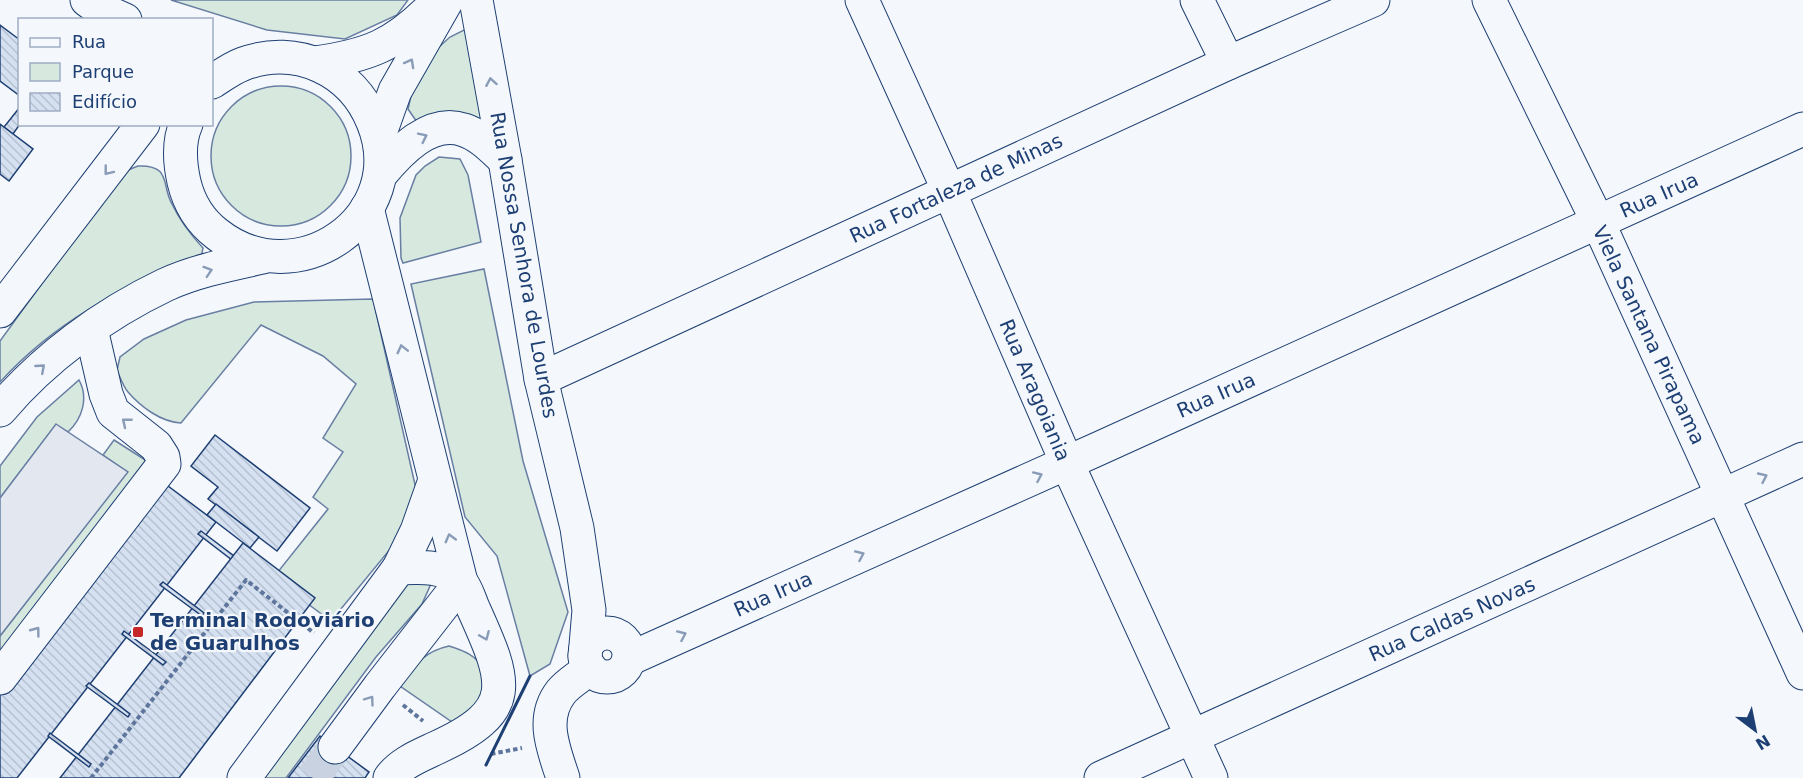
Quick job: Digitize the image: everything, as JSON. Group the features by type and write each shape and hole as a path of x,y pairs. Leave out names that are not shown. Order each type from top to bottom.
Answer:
{"street":[{"path":"314,63 360,55 384,45 404,33 438,0"},
{"path":"379,136 395,91 447,0"},
{"name":"Rua Nossa Senhora de Lourdes","path":"476,0 541,379 577,528 589,610 588,663"},
{"name":"Rua Aragoiania","path":"862,0 949,191 1067,463 1211,778"},
{"path":"1197,0 1228,63"},
{"name":"Rua Fortaleza de Minas","path":"541,379 1228,63 1373,0"},
{"name":"Viela Santana Pirapama","path":"1489,0 1598,222 1803,673"},
{"path":"213,54 243,64"},
{"path":"213,81 243,64 278,57 314,63 344,79 366,104 379,136 380,175"},
{"path":"0,311 141,126"},
{"path":"183,127 180,164 187,197 205,225 231,246 263,257"},
{"path":"0,410 18,388 60,352 110,315 167,284 222,266 263,257 293,257 323,249 348,232 367,208 380,175 399,151 421,137 444,128 464,129 483,140 505,160"},
{"name":"Rua Irua","path":"625,649 1067,463 1803,129"},
{"path":"367,208 461,582 496,662 499,695 495,706 484,719 466,733 411,760 390,778"},
{"path":"0,678 164,464 163,457 156,446 113,412 106,393 91,329"},
{"name":"Rua Caldas Novas","path":"1101,778 1803,459"},
{"path":"243,778 399,568 417,531 435,480"},
{"name":"Rua Nossa Senhora de Lourdes","path":"577,528 625,649"},
{"path":"399,568 430,567 446,572 461,582"},
{"path":"335,747 461,582"},
{"path":"563,778 549,738 551,713 561,691 588,663 589,643 601,634 615,634 625,649"}],"path":[{"path":"91,778 246,580 320,638"}],"green space":[{"path":"171,0 408,0 397,15 345,39 267,30"},
{"path":"468,28 487,127 419,125 408,109 418,66 450,37"},
{"path":"281,86 308,91 331,106 346,129 351,156 346,183 331,206 308,221 281,226 254,221 231,206 216,183 211,156 216,129 231,106 254,91"},
{"path":"439,157 460,159 468,175 481,242 403,263 400,218 416,175"},
{"path":"138,166 156,169 161,173 175,210 203,248 201,258 146,280 93,307 44,341 0,382 0,341 115,183 128,170"},
{"path":"484,269 523,461 568,612 550,664 530,676 497,556 465,517 411,284"},
{"path":"373,299 416,489 406,530 331,621 273,578 328,509 313,497 343,452 323,438 356,384 323,356 261,325 181,423 159,417 139,403 126,390 117,370 120,357 144,339 186,320 254,302"},
{"path":"79,380 84,401 73,427 68,432 56,425 0,498 0,466 37,417"},
{"path":"114,440 150,463 0,652 0,636 127,472 103,455"},
{"path":"430,576 430,586 422,604 376,657 286,778 255,778 401,581"},
{"path":"449,646 474,658 484,671 481,701 455,724 400,686 426,656"}],"shaded area":[{"path":"56,424 128,472 0,636 0,498"}],"building":[{"path":"0,25 18,38 18,94 0,81"},
{"path":"18,110 19,126 13,134 4,127"},
{"path":"0,124 33,149 9,181 0,174"},
{"path":"215,435 310,508 277,551 208,499 218,487 191,466"},
{"path":"144,468 216,522 17,778 0,778 0,652"},
{"path":"216,504 259,537 250,548 207,515"},
{"path":"201,531 242,562 240,566 198,534"},
{"path":"243,543 315,598 179,778 60,778"},
{"path":"163,582 204,613 202,616 160,585"},
{"path":"124,631 166,662 163,665 122,634"},
{"path":"89,683 130,714 128,717 86,686"},
{"path":"50,733 91,764 89,767 48,736"},
{"path":"320,736 369,772 365,778 288,778"}],"tunnel":[{"path":"313,778 335,747"}],"wall":[{"path":"486,765 530,676"}],"place":[{"name":"Terminal Rodoviário de Guarulhos","path":"138,632"}]}
